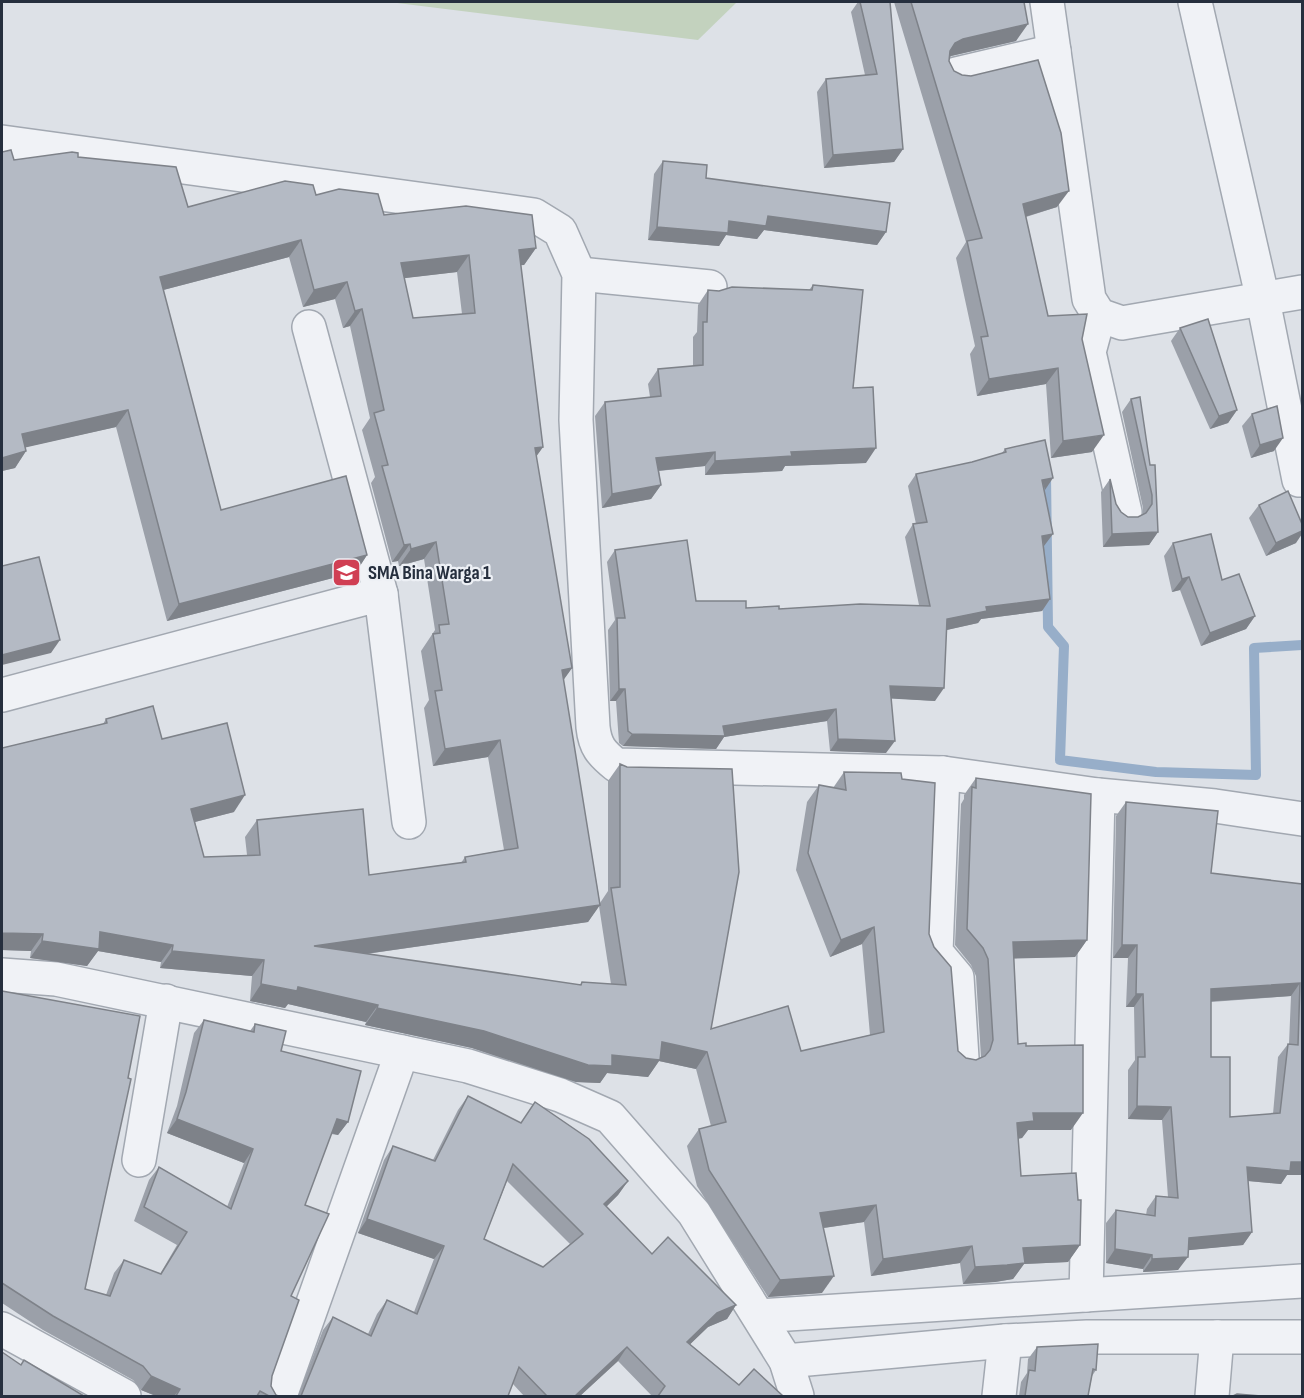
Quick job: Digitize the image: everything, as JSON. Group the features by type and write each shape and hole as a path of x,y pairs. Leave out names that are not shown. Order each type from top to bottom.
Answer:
{"street":[{"path":"1047,2 1089,299 1099,315 1122,322 1302,292"},
{"path":"1195,2 1263,300 1299,480"},
{"path":"956,74 1054,51"},
{"path":"2,142 534,215 560,231 579,274 576,420 593,726 595,741 600,752 616,765 943,773 1098,795 1215,806 1302,819"},
{"path":"579,274 710,287"},
{"path":"1099,315 1089,352 1125,512"},
{"path":"309,327 381,594 409,822"},
{"path":"2,695 381,594"},
{"path":"943,773 936,952 957,977 962,1058"},
{"path":"1086,1295 1098,795"},
{"path":"2,975 56,979 468,1066 560,1095 610,1117 694,1213 786,1361 797,1396"},
{"path":"139,1160 166,1001"},
{"path":"279,1396 402,1052"},
{"path":"759,1316 1302,1281"},
{"path":"2,1329 78,1386 124,1396"},
{"path":"786,1361 1005,1341 1087,1337 1302,1337"},
{"path":"1212,1396 1217,1337"},
{"path":"999,1396 1005,1341"}],"green space":[{"path":"389,2 737,2 698,40"}],"building":[{"path":"860,2 890,2 903,149 833,155 826,79 877,74"},
{"path":"911,2 1024,2 1028,24 963,39 955,43 950,51 949,61 954,71 971,76 1038,60 1061,133 1069,191 1023,204 1048,316 1087,314 1082,339 1104,435 1063,441 1058,368 989,379 981,337 988,336 967,241 982,238"},
{"path":"11,150 14,160 72,152 78,153 78,157 176,167 188,207 285,181 313,185 316,195 339,189 378,194 384,215 466,206 532,215 536,248 519,250 543,447 535,448 572,668 562,670 600,905 314,946 581,985 582,982 626,985 611,888 620,887 620,764 627,767 732,769 739,872 711,1029 788,1006 801,1051 884,1032 874,927 841,940 808,853 819,785 846,790 844,772 901,773 902,779 935,783 929,934 934,947 951,967 958,1051 966,1058 976,1060 985,1056 993,1040 988,959 983,948 967,929 972,787 976,788 976,778 1091,794 1087,940 1013,942 1018,1044 1026,1043 1026,1046 1083,1045 1083,1113 1033,1113 1034,1121 1017,1123 1021,1176 1076,1173 1078,1200 1081,1200 1080,1245 1023,1248 1025,1263 1007,1265 975,1267 972,1246 883,1259 876,1205 820,1213 834,1276 780,1280 709,1170 699,1129 726,1122 707,1052 662,1042 660,1060 612,1055 612,1066 588,1065 484,1031 377,1008 378,1005 298,987 297,991 261,984 264,960 172,951 173,945 100,932 99,949 42,941 43,934 2,933 2,748 107,723 106,719 153,706 162,739 227,723 245,795 191,809 204,857 260,855 257,820 363,809 369,875 466,862 465,857 518,848 500,740 445,749 435,691 442,690 433,634 440,633 439,625 449,624 436,542 411,549 410,544 404,545 382,466 388,465 374,413 384,410 362,309 355,311 347,282 314,290 301,240 160,277 221,510 346,476 367,555 179,604 128,410 22,434 26,451 2,458 2,152","holes":["469,255 475,313 413,318 401,263"]},
{"path":"663,161 707,165 706,178 890,203 886,232 768,216 766,226 729,221 728,233 657,227"},
{"path":"813,285 863,290 853,388 873,387 876,448 791,452 792,456 715,461 715,452 656,458 661,485 612,494 605,402 661,396 658,369 703,365 703,322 707,322 708,290 719,291 732,287 812,290"},
{"path":"1208,319 1237,410 1219,416 1180,328"},
{"path":"1140,397 1150,465 1155,465 1158,532 1112,534 1110,479 1116,504 1128,517 1138,517 1146,513 1152,504 1131,399"},
{"path":"1277,406 1283,438 1260,445 1252,414"},
{"path":"1045,440 1053,478 1042,480 1053,534 1042,536 1050,599 986,607 987,611 947,619 944,688 890,686 895,741 838,739 836,709 723,726 725,736 632,734 628,731 625,689 619,689 617,618 625,618 615,550 687,540 696,601 746,601 746,608 779,606 779,609 860,604 930,606 913,524 927,522 916,474 972,462 1006,452 1005,449"},
{"path":"1288,491 1302,524 1302,531 1276,543 1259,505"},
{"path":"1211,534 1222,580 1239,574 1255,616 1210,633 1189,577 1182,579 1173,543"},
{"path":"39,557 60,640 2,655 2,566"},
{"path":"1126,802 1218,811 1211,873 1302,884 1302,1162 1291,1162 1290,1171 1247,1167 1252,1232 1189,1238 1188,1257 1152,1259 1152,1255 1115,1249 1116,1210 1155,1216 1156,1196 1178,1198 1171,1107 1137,1106 1138,1057 1145,1057 1143,994 1136,994 1137,945 1122,945","holes":["1300,983 1298,1045 1288,1044 1280,1113 1230,1117 1230,1057 1211,1057 1211,989"]},
{"path":"2,991 140,1016 128,1078 131,1079 85,1289 110,1296 124,1260 161,1274 187,1232 144,1207 159,1167 231,1209 253,1149 177,1119 204,1020 254,1032 255,1024 286,1031 281,1051 361,1071 348,1122 337,1119 305,1205 329,1214 291,1296 299,1300 272,1376 271,1386 278,1396 269,1396 260,1391 257,1396 176,1396 180,1389 151,1376 143,1366 53,1316 2,1283"},
{"path":"468,1096 521,1123 535,1102 589,1139 628,1181 604,1204 652,1254 668,1237 736,1305 717,1313 687,1342 739,1385 754,1369 783,1396 658,1396 665,1386 627,1347 575,1396 547,1396 519,1367 508,1396 301,1396 333,1317 371,1336 387,1300 417,1314 444,1246 367,1219 393,1146 435,1161","holes":["513,1164 583,1234 543,1267 484,1239"]},
{"path":"1098,1344 1096,1370 1093,1369 1088,1396 1025,1396 1029,1370 1035,1371 1037,1347"},
{"path":"2,1352 21,1365 24,1360 84,1396 2,1396"},
{"path":"1237,1394 1261,1396 1233,1396"}],"waterway":[{"path":"1046,476 1048,627 1064,646 1060,760 1156,772 1256,775 1254,648 1302,645"}],"place":[{"name":"SMA Bina Warga 1","path":"347,573"}]}
